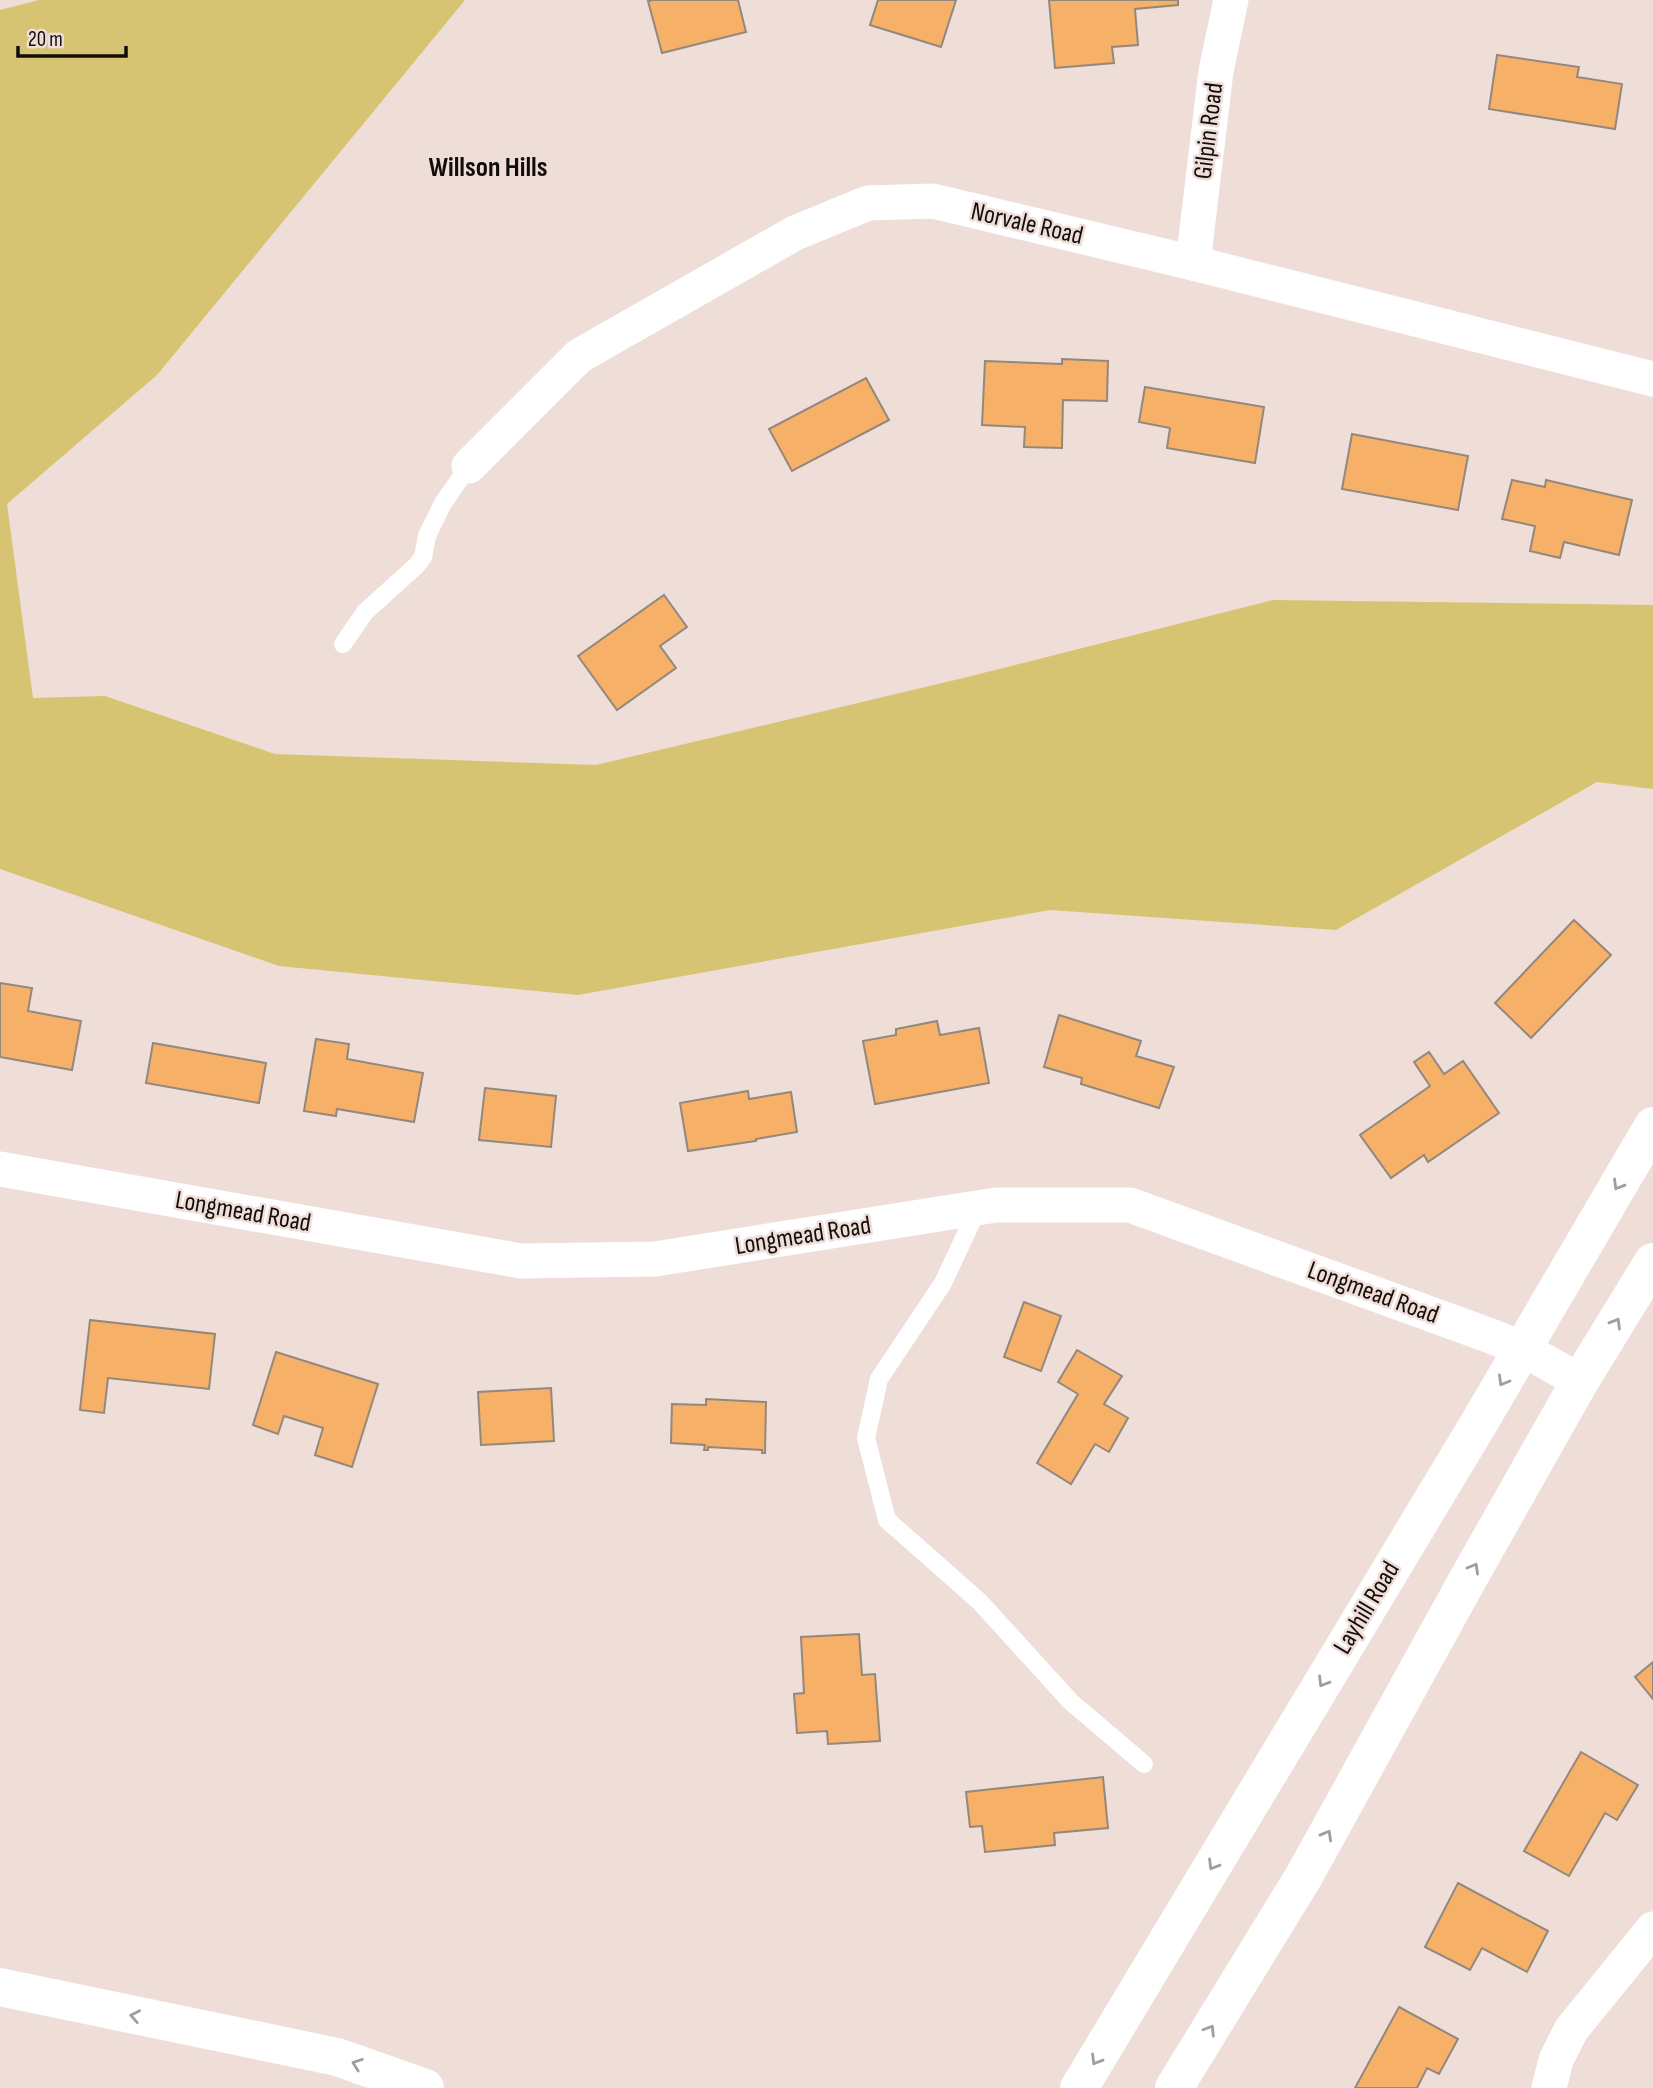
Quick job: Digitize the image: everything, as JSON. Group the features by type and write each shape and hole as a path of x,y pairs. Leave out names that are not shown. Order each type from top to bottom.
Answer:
{"main road":[{"name":"Layhill Road","path":"1079,2088 1479,1423 1653,1126"},
{"path":"1174,2088 1304,1876 1580,1381 1653,1262"},
{"path":"0,1987 337,2057 425,2088"}],"street":[{"name":"Gilpin Road","path":"1193,263 1215,78 1231,0"},
{"name":"Norvale Road","path":"469,466 579,356 795,233 868,204 933,201 1193,263 1653,379"},
{"name":"Longmead Road","path":"0,1168 521,1261 655,1259 996,1205 1130,1205 1521,1348 1580,1381"},
{"path":"1549,2088 1556,2060 1572,2030 1653,1929"}],"lane":[{"path":"343,644 365,612 423,557 427,536 443,503 469,466"},
{"path":"978,1208 943,1283 879,1378 866,1438 887,1520 980,1602 1071,1702 1144,1764"}],"shaded area":[{"path":"39,0 465,0 157,375 7,504 33,698 105,696 275,754 596,765 959,679 1273,600 1653,605 1653,789 1597,782 1336,930 1050,910 578,995 279,966 0,869 0,10"}],"building":[{"path":"738,0 746,32 662,53 648,1"},
{"path":"878,0 956,0 941,47 870,25"},
{"path":"1049,0 1178,0 1178,5 1135,9 1138,45 1112,47 1114,63 1055,68"},
{"path":"1497,55 1579,67 1577,77 1622,84 1615,129 1489,109"},
{"path":"1062,359 1108,361 1107,401 1063,400 1062,448 1024,447 1025,427 982,425 985,361 1062,364"},
{"path":"866,378 889,420 792,471 769,429"},
{"path":"1145,387 1264,407 1255,463 1167,448 1170,428 1139,422"},
{"path":"1352,434 1468,456 1458,510 1342,489"},
{"path":"1512,480 1545,487 1546,480 1632,500 1619,555 1564,542 1560,558 1530,551 1535,526 1502,519"},
{"path":"664,595 687,627 660,646 676,668 617,710 578,656"},
{"path":"1574,920 1611,955 1531,1038 1495,1003"},
{"path":"0,983 32,988 28,1011 81,1021 72,1070 0,1057"},
{"path":"1059,1015 1141,1041 1136,1056 1174,1067 1159,1108 1081,1084 1082,1078 1044,1067"},
{"path":"937,1021 940,1035 979,1028 989,1083 875,1104 863,1041 896,1035 896,1029"},
{"path":"316,1039 349,1044 347,1059 423,1073 414,1122 337,1109 336,1116 304,1111"},
{"path":"153,1043 266,1063 259,1103 146,1083"},
{"path":"1429,1052 1444,1074 1463,1061 1499,1113 1428,1162 1424,1155 1391,1178 1360,1135 1430,1086 1414,1062"},
{"path":"485,1088 556,1096 551,1147 479,1140"},
{"path":"748,1091 749,1099 791,1092 797,1132 688,1151 680,1103"},
{"path":"1024,1302 1061,1316 1041,1371 1004,1357"},
{"path":"90,1320 215,1334 209,1389 108,1378 104,1413 80,1410"},
{"path":"1077,1350 1122,1376 1104,1404 1128,1418 1109,1452 1095,1444 1071,1484 1037,1463 1078,1394 1058,1382"},
{"path":"276,1352 378,1384 352,1467 315,1455 323,1428 284,1416 278,1434 253,1425"},
{"path":"551,1388 554,1441 481,1445 478,1392"},
{"path":"706,1399 766,1402 765,1453 762,1453 762,1450 708,1447 708,1450 704,1450 705,1445 671,1443 672,1404 706,1405"},
{"path":"859,1634 862,1675 875,1674 880,1741 828,1744 827,1731 797,1733 794,1694 804,1693 801,1637"},
{"path":"1653,1662 1653,1699 1635,1677"},
{"path":"1581,1752 1638,1785 1617,1820 1605,1813 1569,1876 1524,1851"},
{"path":"1103,1777 1108,1828 1054,1833 1055,1845 985,1852 982,1826 970,1827 966,1792"},
{"path":"1458,1883 1548,1931 1527,1972 1482,1948 1470,1970 1425,1947"},
{"path":"1399,2007 1458,2039 1439,2074 1427,2068 1417,2088 1355,2088"}],"district":[{"name":"Willson Hills","path":"488,167"}]}
